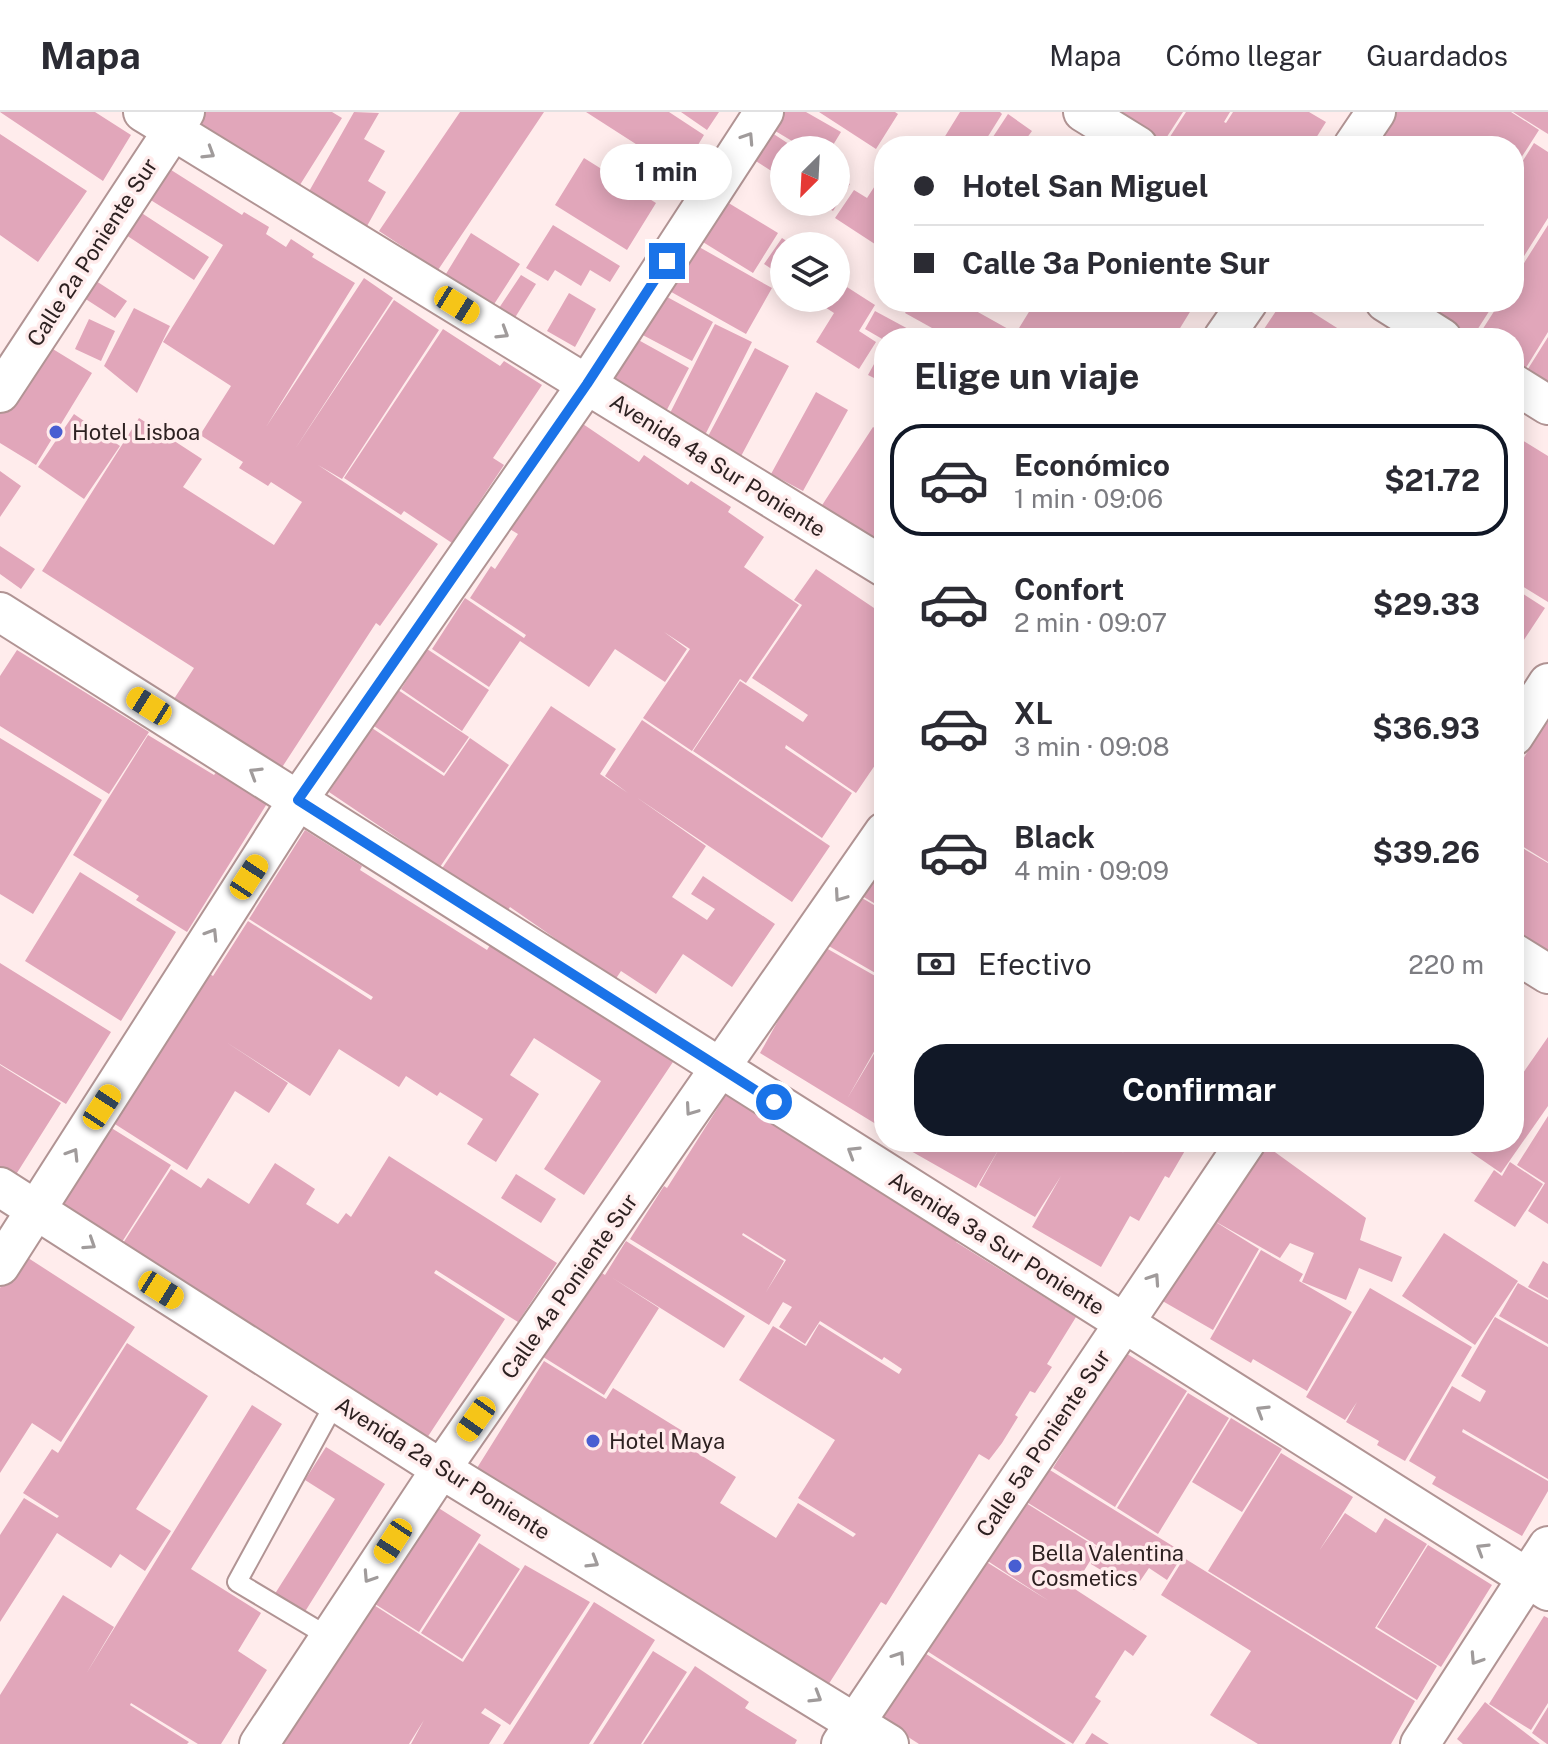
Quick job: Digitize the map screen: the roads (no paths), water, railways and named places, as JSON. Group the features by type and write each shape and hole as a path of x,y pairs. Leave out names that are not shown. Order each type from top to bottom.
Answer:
{"street":[{"path":"0,1266 298,800 587,384 764,112"},
{"path":"1083,112 1122,136"},
{"path":"1360,136 1376,112"},
{"name":"Avenida 4a Sur Poniente","path":"167,118 587,384 874,561"},
{"name":"Calle 2a Poniente Sur","path":"0,393 167,118"},
{"path":"1401,312 1426,328"},
{"path":"1524,390 1548,405"},
{"name":"Avenida 3a Sur Poniente","path":"0,612 1538,1585"},
{"path":"1524,720 1548,683"},
{"name":"Calle 4a Poniente Sur","path":"259,1744 441,1469 874,846"},
{"path":"1524,959 1548,974"},
{"name":"Calle 5a Poniente Sur","path":"848,1733 1239,1152"},
{"name":"Avenida 2a Sur Poniente","path":"0,1187 848,1733 889,1744"},
{"path":"1420,1744 1538,1585 1548,1546"}],"lane":[{"path":"329,1637 237,1582 336,1401"}],"place":[{"name":"Hotel Lisboa","path":"56,432"},
{"name":"Hotel Maya","path":"593,1441"},
{"name":"Bella Valentina Cosmetics","path":"1015,1566"}]}
